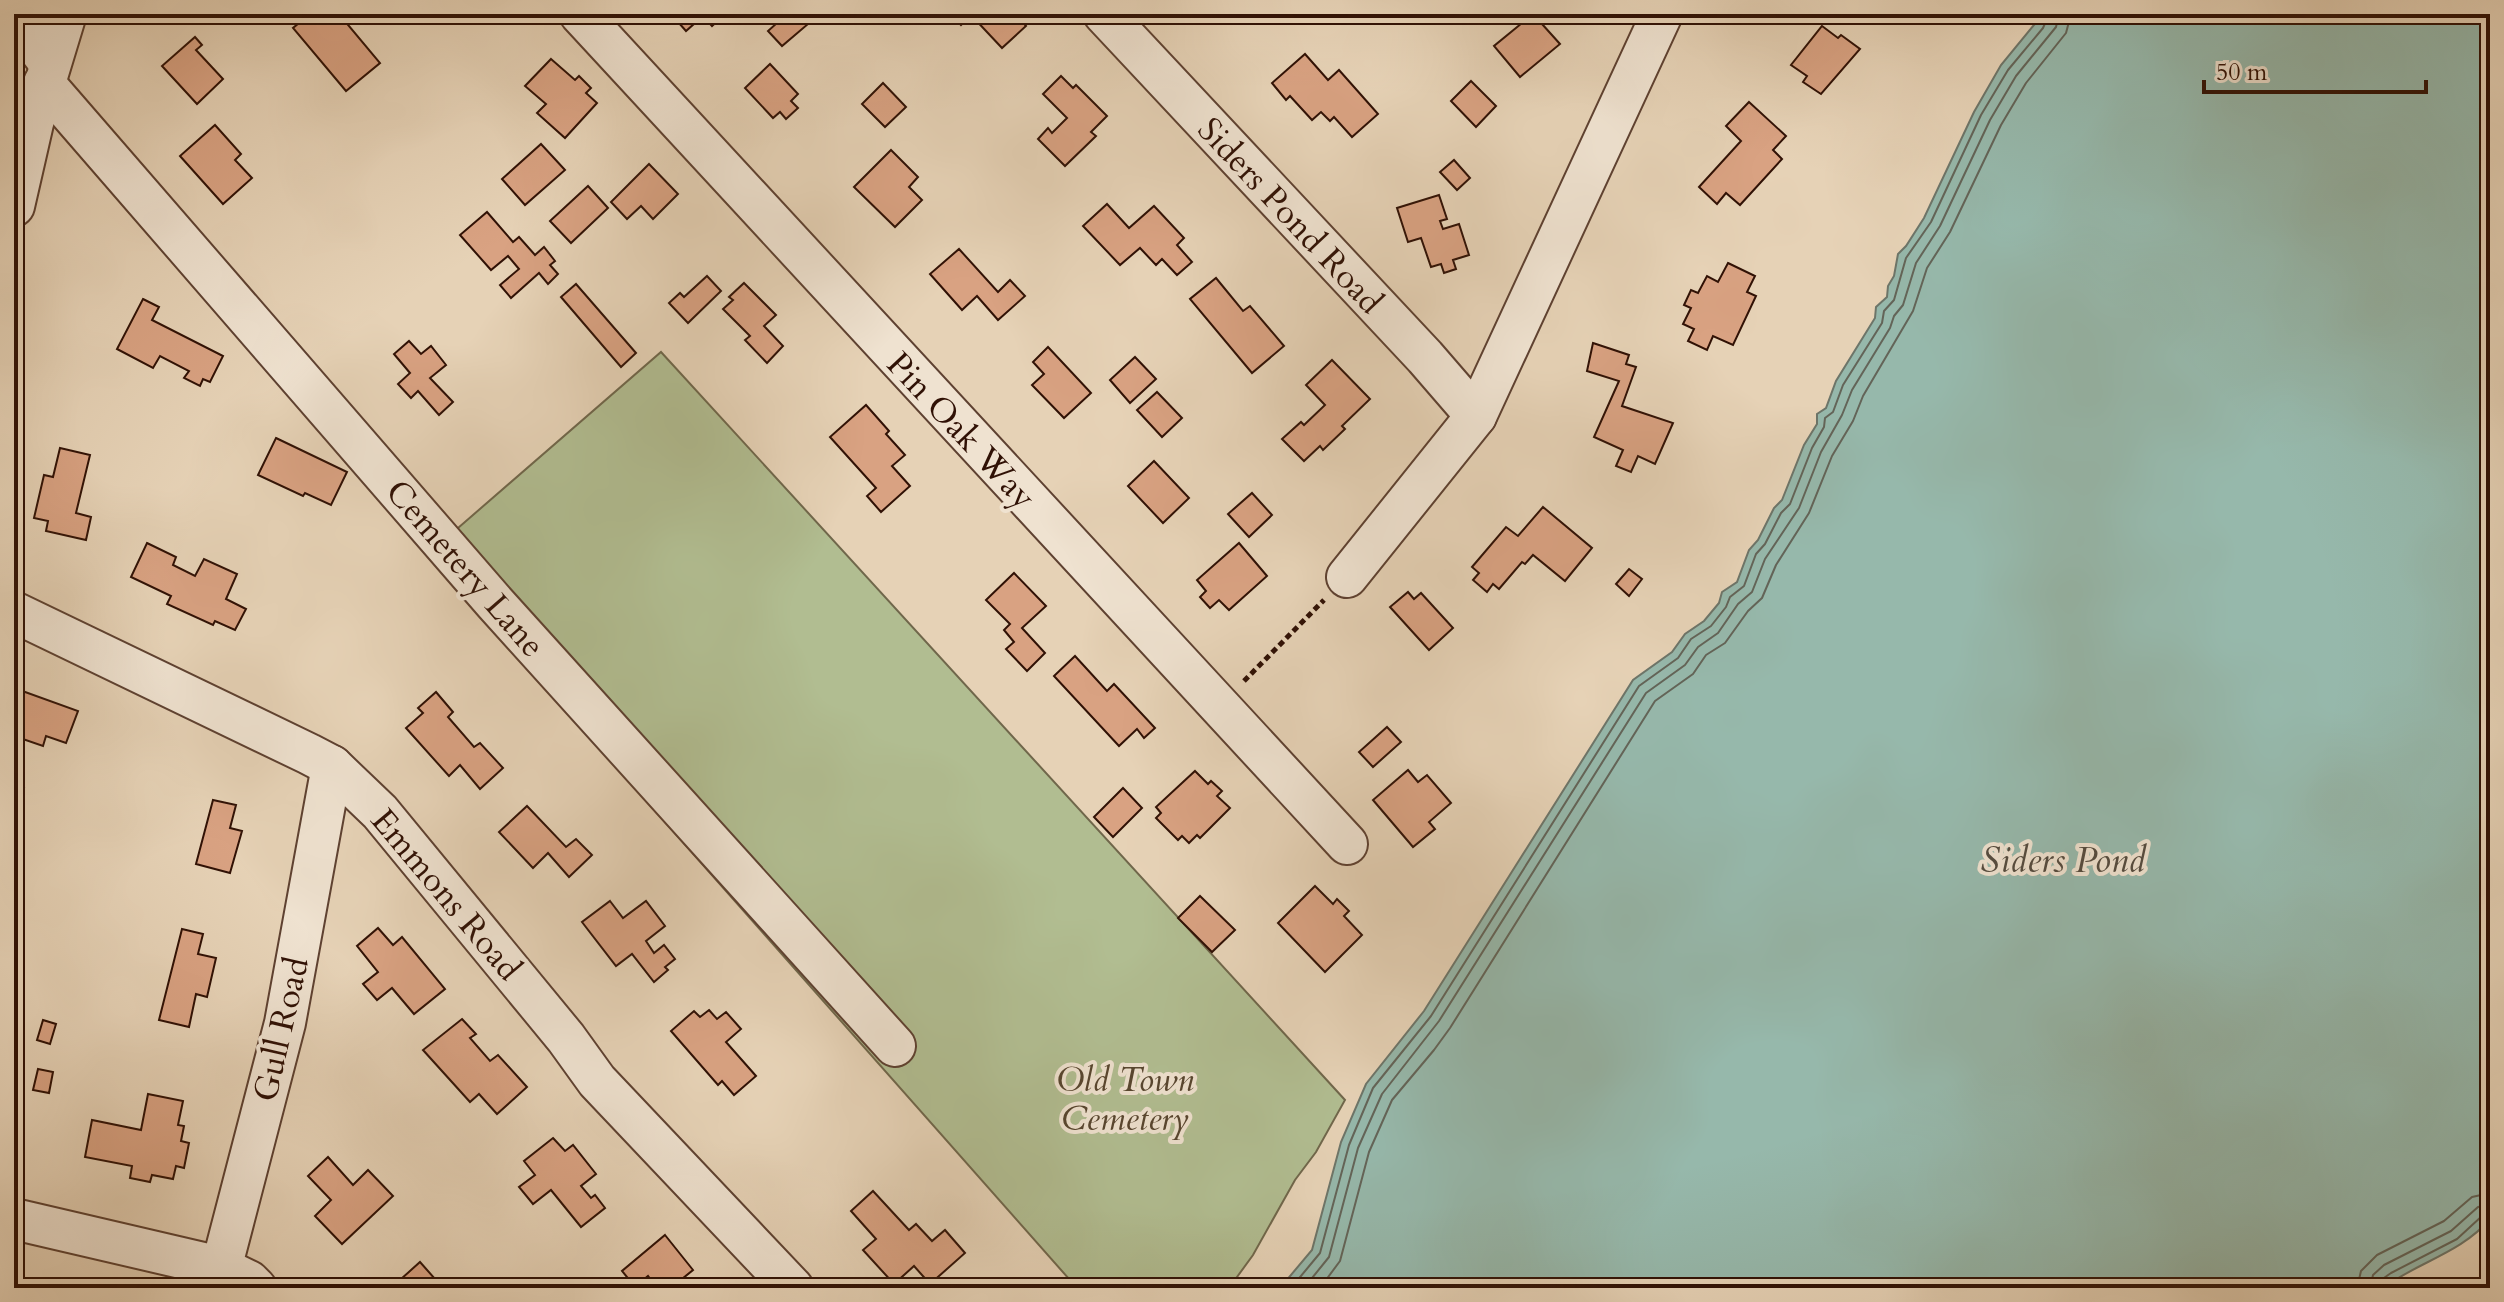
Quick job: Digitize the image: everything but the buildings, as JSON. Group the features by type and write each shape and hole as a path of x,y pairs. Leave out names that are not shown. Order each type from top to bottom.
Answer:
{"street":[{"path":"14,206 47,74 66,14"},
{"name":"Pin Oak Way","path":"580,14 1347,844"},
{"name":"Siders Pond Road","path":"1104,14 1425,357 1476,416"},
{"name":"Cemetery Lane","path":"14,16 47,74 495,603 895,1046"},
{"path":"1347,577 1476,416 1645,22"},
{"name":"Emmons Road","path":"14,612 332,766 380,812 566,1038 597,1081 793,1288"},
{"name":"Gull Road","path":"218,1278 285,1023 332,766"},
{"path":"14,1219 218,1278 249,1281 256,1288"}],"path":[{"path":"1219,706 1347,577"}],"green space":[{"name":"Old Town Cemetery","path":"661,352 1345,1100 1253,1255 1229,1288 1077,1288 428,554"}],"water":[{"name":"Siders Pond","path":"2043,14 2490,14 2490,1219 2453,1249 2383,1288 1280,1288 1312,1250 1341,1142 1366,1084 1424,1011 1633,680 1672,652 1685,634 1704,621 1719,603 1722,592 1737,582 1749,550 1782,500 1804,445 1817,424 1817,414 1826,408 1836,381 1875,318 1876,307 1887,297 1898,254 1924,218 1974,112 2001,65"}]}
